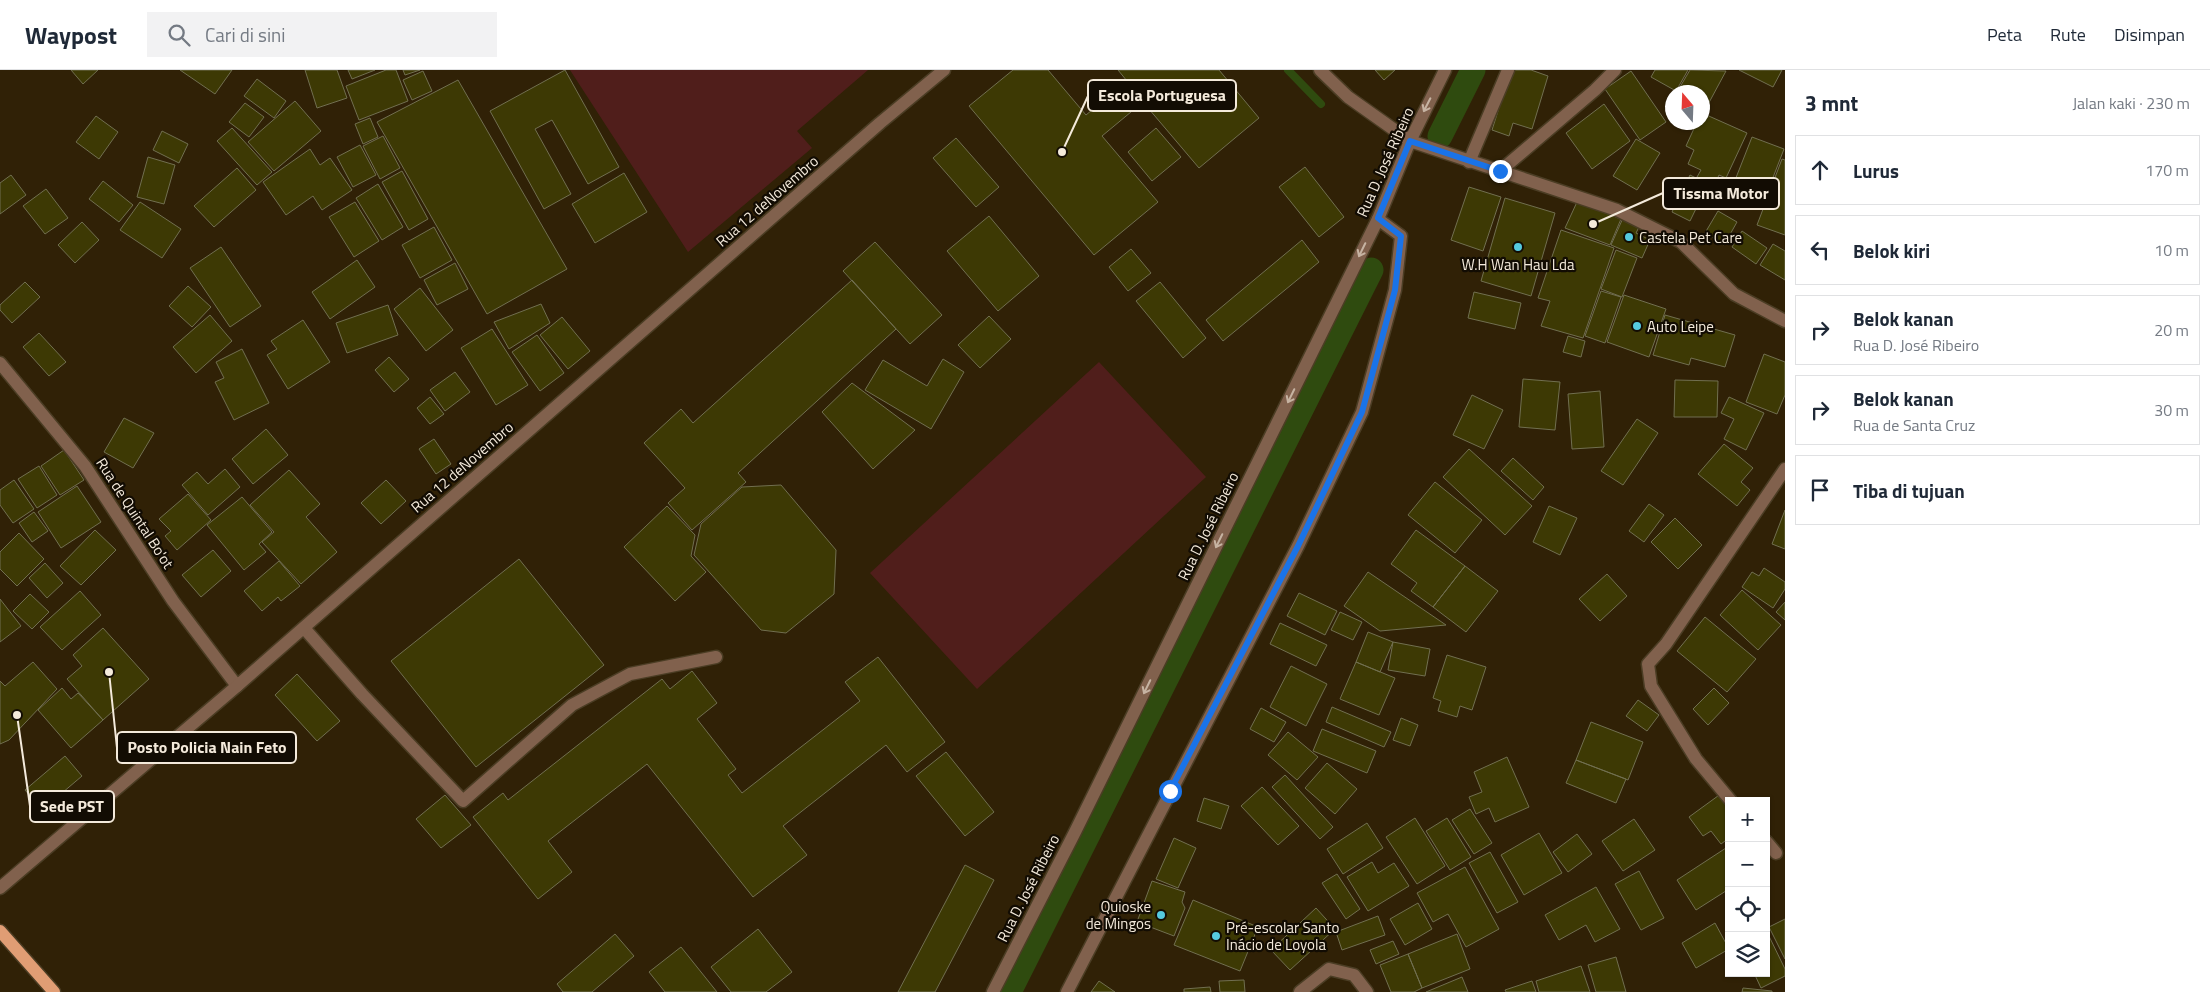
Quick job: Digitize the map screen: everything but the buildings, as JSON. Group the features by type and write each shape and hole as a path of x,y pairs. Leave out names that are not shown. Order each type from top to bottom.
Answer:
{"main road":[{"path":"0,931 54,992"}],"street":[{"name":"Rua 12 deNovembro","path":"0,888 304,628 880,123 944,70"},
{"path":"1320,70 1348,97 1410,141 1617,210 1681,242 1734,294 1785,321"},
{"name":"Rua D. José Ribeiro","path":"993,992 1074,834 1378,218 1410,141 1445,70"},
{"path":"1469,162 1508,70"},
{"path":"1500,171 1595,90 1615,70"},
{"path":"1067,992 1298,546 1362,412 1395,290 1401,236 1378,218"},
{"name":"Rua de Quintal Bo'ot","path":"0,363 86,466 173,601 237,686"},
{"path":"1728,797 1696,760 1651,686 1648,664 1666,644 1785,469"},
{"path":"304,628 362,694 463,801 572,705 630,674 716,657"},
{"path":"1767,842 1776,853"},
{"path":"1300,992 1329,969 1354,975 1367,992"}],"shaded area":[{"path":"570,70 868,70 797,131 812,148 688,252"},
{"path":"1099,362 1206,477 977,689 870,573"}],"waterway":[{"path":"1288,70 1321,104"},
{"path":"1440,136 1473,70"},
{"path":"1009,992 1371,270"}],"place":[{"name":"Escola Portuguesa","path":"1062,152"},
{"name":"Tissma Motor","path":"1593,224"},
{"name":"Castela Pet Care","path":"1629,237"},
{"name":"W.H Wan Hau Lda","path":"1518,247"},
{"name":"Auto Leipe","path":"1637,326"},
{"name":"Posto Policia Nain Feto","path":"109,672"},
{"name":"Sede PST","path":"17,715"},
{"name":"Quioske de Mingos","path":"1161,915"},
{"name":"Pré-escolar Santo Inácio de Loyola","path":"1216,936"}],"route":[{"path":"1170,791 1298,546 1362,412 1395,290 1401,236 1378,218 1410,141 1500,171"}]}
